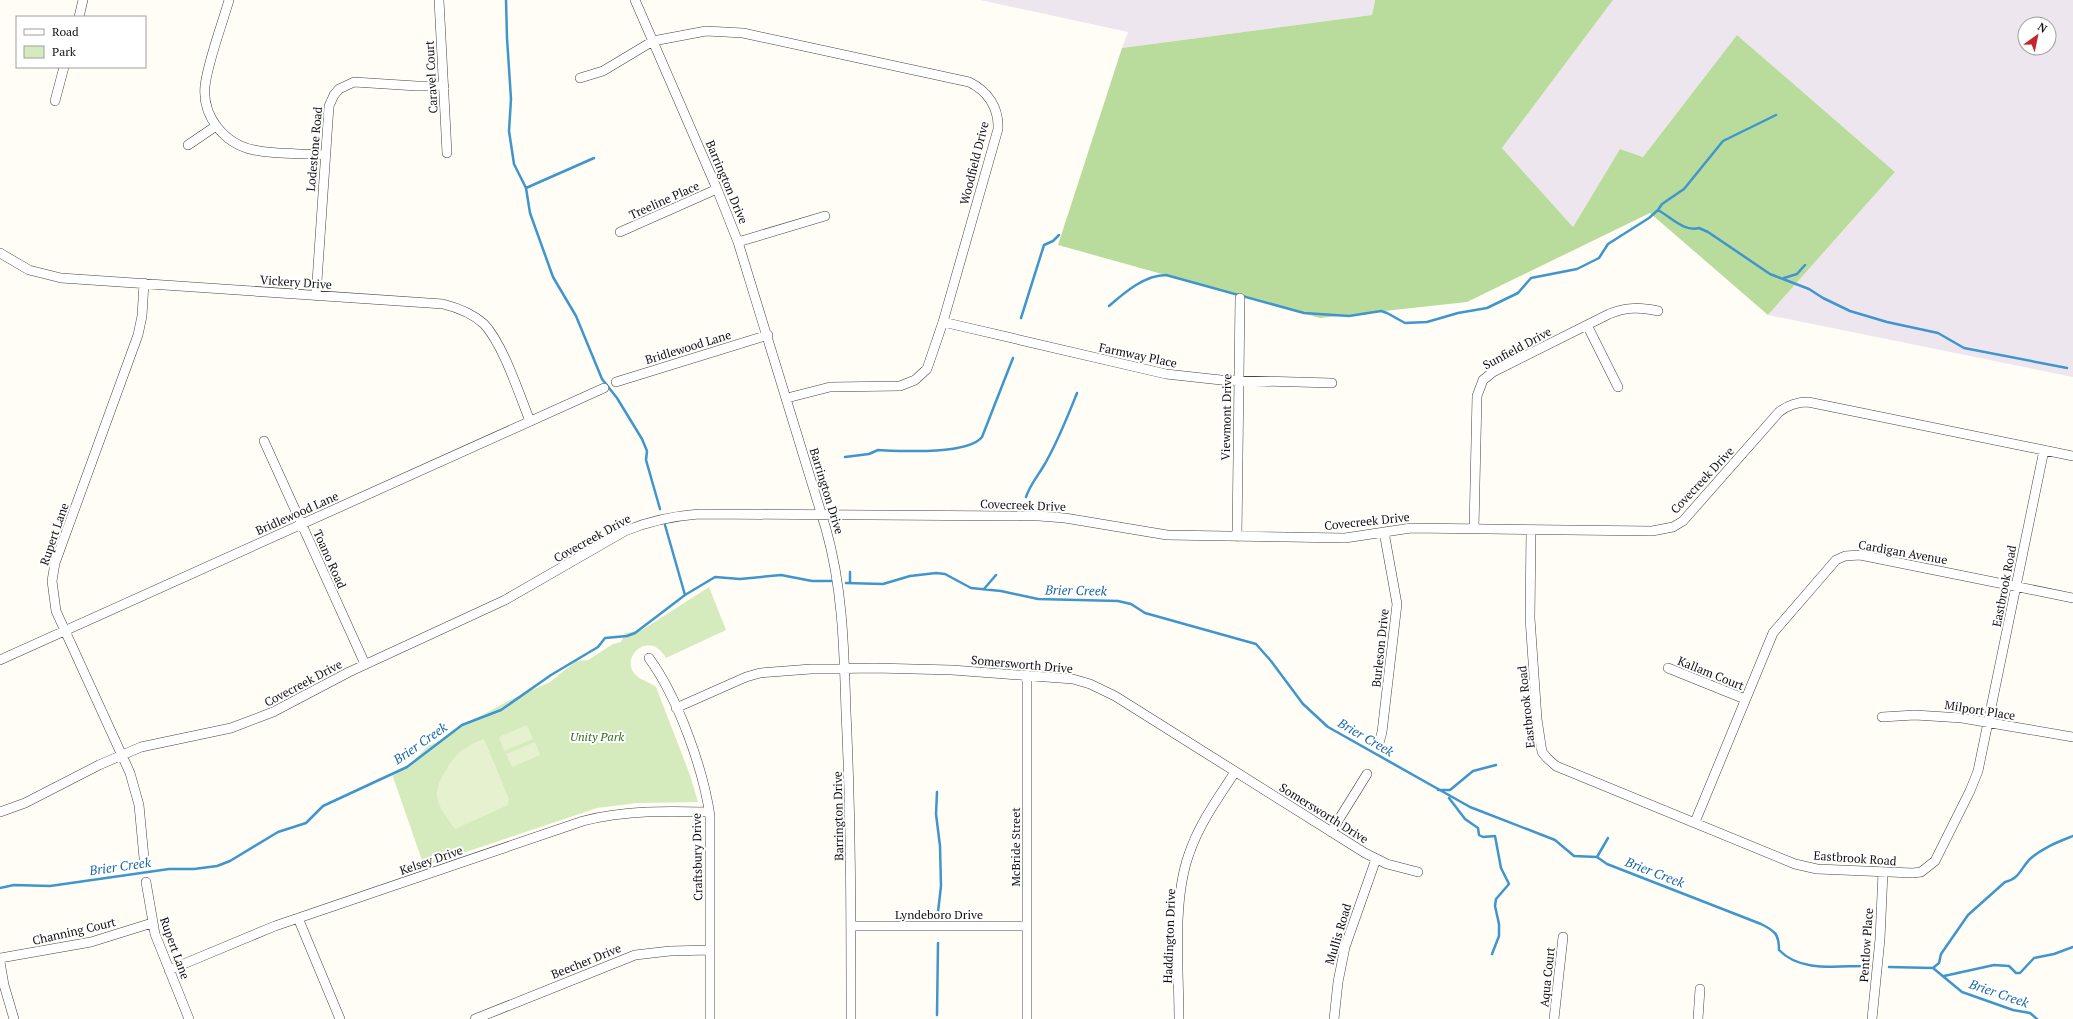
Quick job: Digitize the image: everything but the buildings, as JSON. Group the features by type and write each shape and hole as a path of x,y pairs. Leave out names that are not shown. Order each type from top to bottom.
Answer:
{"street":[{"path":"79,16 83,0"},
{"path":"229,0 205,85 207,105 216,126 226,137 236,144 254,150 324,155"},
{"name":"Caravel Court","path":"439,0 447,153"},
{"name":"Barrington Drive","path":"635,0 717,189 738,242 768,335 822,514 832,553 838,582 844,669 850,805 850,1019"},
{"name":"Woodfield Drive","path":"580,78 603,71 652,41 706,31 743,33 962,80 980,88 988,96 998,117 998,129 931,361 920,377 910,383 900,386 830,387 787,398"},
{"path":"55,101 64,68"},
{"name":"Lodestone Road","path":"316,296 324,155 329,106 334,95 346,84 363,82 398,86 444,86"},
{"path":"188,145 216,126"},
{"name":"Treeline Place","path":"620,232 717,189"},
{"path":"738,242 825,216"},
{"name":"Vickery Drive","path":"0,253 29,270 48,276 443,304 467,312 484,324 495,340 530,421"},
{"name":"Rupert Lane","path":"144,284 142,316 138,335 53,572 53,601 65,631 122,754 136,792 144,858"},
{"name":"Viewmont Drive","path":"1237,537 1240,298"},
{"name":"Sunfield Drive","path":"1474,529 1477,396 1483,380 1492,372 1609,314 1627,308 1638,307 1658,311"},
{"name":"Farmway Place","path":"943,322 1166,374 1191,378 1332,383"},
{"path":"1587,325 1618,387"},
{"name":"Bridlewood Lane","path":"616,382 768,335"},
{"name":"Bridlewood Lane","path":"0,660 604,388"},
{"name":"Covecreek Drive","path":"0,812 25,803 122,754 155,743 196,736 246,723 297,701 365,664 505,600 625,531 646,523 680,515 822,514 1039,516 1065,518 1167,535 1237,537 1345,538 1411,528 1652,532 1673,527 1691,513 1779,412 1790,404 1799,402 1808,402 2073,456"},
{"name":"Toano Road","path":"264,441 365,664"},
{"name":"Eastbrook Road","path":"1531,530 1530,618 1537,718 1542,752 1556,766 1795,864 1809,868 1883,872 1917,872 1928,868 1935,862 1970,791 1978,771 2044,450"},
{"name":"Burleson Drive","path":"1379,743 1382,732 1397,604 1384,532"},
{"name":"Cardigan Avenue","path":"1695,822 1773,633 1827,569 1840,558 1860,555 2073,598"},
{"name":"Craftsbury Drive","path":"649,658 661,675 676,708 700,771 709,812 710,1019"},
{"name":"Kallam Court","path":"1668,668 1745,699"},
{"name":"Somersworth Drive","path":"676,708 746,677 760,673 844,669 952,670 1073,679 1107,692 1376,859 1418,872"},
{"name":"McBride Street","path":"1027,675 1027,1019"},
{"name":"Milport Place","path":"1882,717 1947,716 2073,737"},
{"name":"Haddington Drive","path":"1179,1019 1179,919 1184,870 1198,832 1235,772"},
{"path":"1331,832 1367,774"},
{"name":"Kelsey Drive","path":"169,970 298,918 600,817 638,812 709,812"},
{"name":"Mullis Road","path":"1334,1019 1338,982 1344,954 1376,859"},
{"name":"Pentlow Place","path":"1872,1019 1879,946 1883,872"},
{"name":"Rupert Lane","path":"146,882 152,923 189,1019"},
{"path":"298,918 340,1019"},
{"name":"Channing Court","path":"0,958 90,942 152,923"},
{"name":"Lyndeboro Drive","path":"851,926 1027,926"},
{"name":"Aqua Court","path":"1554,1019 1563,937"},
{"name":"Beecher Drive","path":"475,1019 635,955 670,951 710,950"},
{"path":"0,962 4,985 14,1019"},
{"path":"1698,1019 1700,989"}],"shaded area":[{"path":"980,0 1375,0 1372,15 1122,48 1128,32"},
{"path":"1613,0 2073,0 2073,377 1768,315 1895,172 1737,35 1643,157 1620,149 1573,227 1502,148"}],"green space":[{"path":"1375,0 1613,0 1502,148 1573,227 1620,149 1643,157 1737,35 1895,172 1768,315 1650,213 1467,302 1320,318 1058,245 1122,48 1372,15"},
{"name":"Unity Park","path":"709,587 726,630 666,658 659,649 651,645 644,646 638,649 633,655 631,662 632,669 637,676 656,687 690,775 698,802 637,803 597,808 424,866 392,774 405,769 428,746 438,742 462,726 510,700 550,682 576,661 588,660 613,644 621,642 625,633 642,630"},
{"path":"527,725 533,739 504,751 499,737"},
{"path":"484,739 509,799 508,805 455,829 439,805 437,793 438,785 447,768 459,752"},
{"path":"535,742 540,755 512,767 506,754"}],"waterway":[{"path":"506,0 511,99 509,131 514,164 526,188 530,213 553,277 576,316 602,379 617,398 642,439 647,451 646,460 660,509"},
{"path":"1109,306 1143,281 1166,275 1304,313 1349,316 1381,311 1405,323 1427,322 1458,313 1487,308 1518,293 1531,278 1577,269 1599,258 1608,244 1649,218 1662,204 1684,189 1723,141 1776,115"},
{"path":"526,188 594,158"},
{"path":"1658,210 1678,224 1688,228 1699,228 1708,232 1770,274 1809,289 1823,298 1850,311 1887,322 1938,333 1964,348 2067,368"},
{"path":"1021,318 1044,245 1053,241 1059,235"},
{"path":"1784,278 1797,274 1805,265"},
{"path":"845,457 869,454 878,450 933,451 963,447 974,443 982,437 1013,358"},
{"path":"1026,497 1062,431 1077,393"},
{"path":"665,525 685,595"},
{"path":"850,572 850,583"},
{"name":"Brier Creek","path":"846,583 883,584 910,576 936,573 945,574 971,588 1001,591 1038,599 1118,601 1131,604 1145,613 1256,644 1271,661 1303,704 1328,727 1470,807 1555,840 1574,856 1597,857 1607,864 1761,924 1773,931 1778,940 1779,950 1788,958 1822,967 1870,966"},
{"name":"Brier Creek","path":"0,888 14,885 50,886 169,869 194,869 217,866 230,861 278,832 306,823 323,806 407,767 462,725 501,710 551,675 598,647 605,638 627,636 635,633 685,595 715,577 740,579 781,575 812,581 831,581"},
{"path":"984,589 996,575"},
{"path":"1438,790 1450,790 1473,771 1496,765"},
{"path":"937,792 936,814 940,846 941,886 938,912"},
{"path":"1449,798 1465,819 1478,828 1479,835 1483,837 1495,836 1501,868 1509,884 1496,899 1495,906 1499,924 1499,936 1492,954"},
{"path":"1933,968 1939,963 1941,954 1968,915 2005,882 2014,878 2036,854 2051,845 2073,836"},
{"path":"1597,857 1608,838"},
{"path":"937,1015 938,943"},
{"path":"1944,976 1994,965 2009,966 2016,973 2020,973 2034,958 2054,954 2073,947"},
{"name":"Brier Creek","path":"1889,967 1933,968 1962,992 2013,1010 2030,1013 2037,1019"}]}
